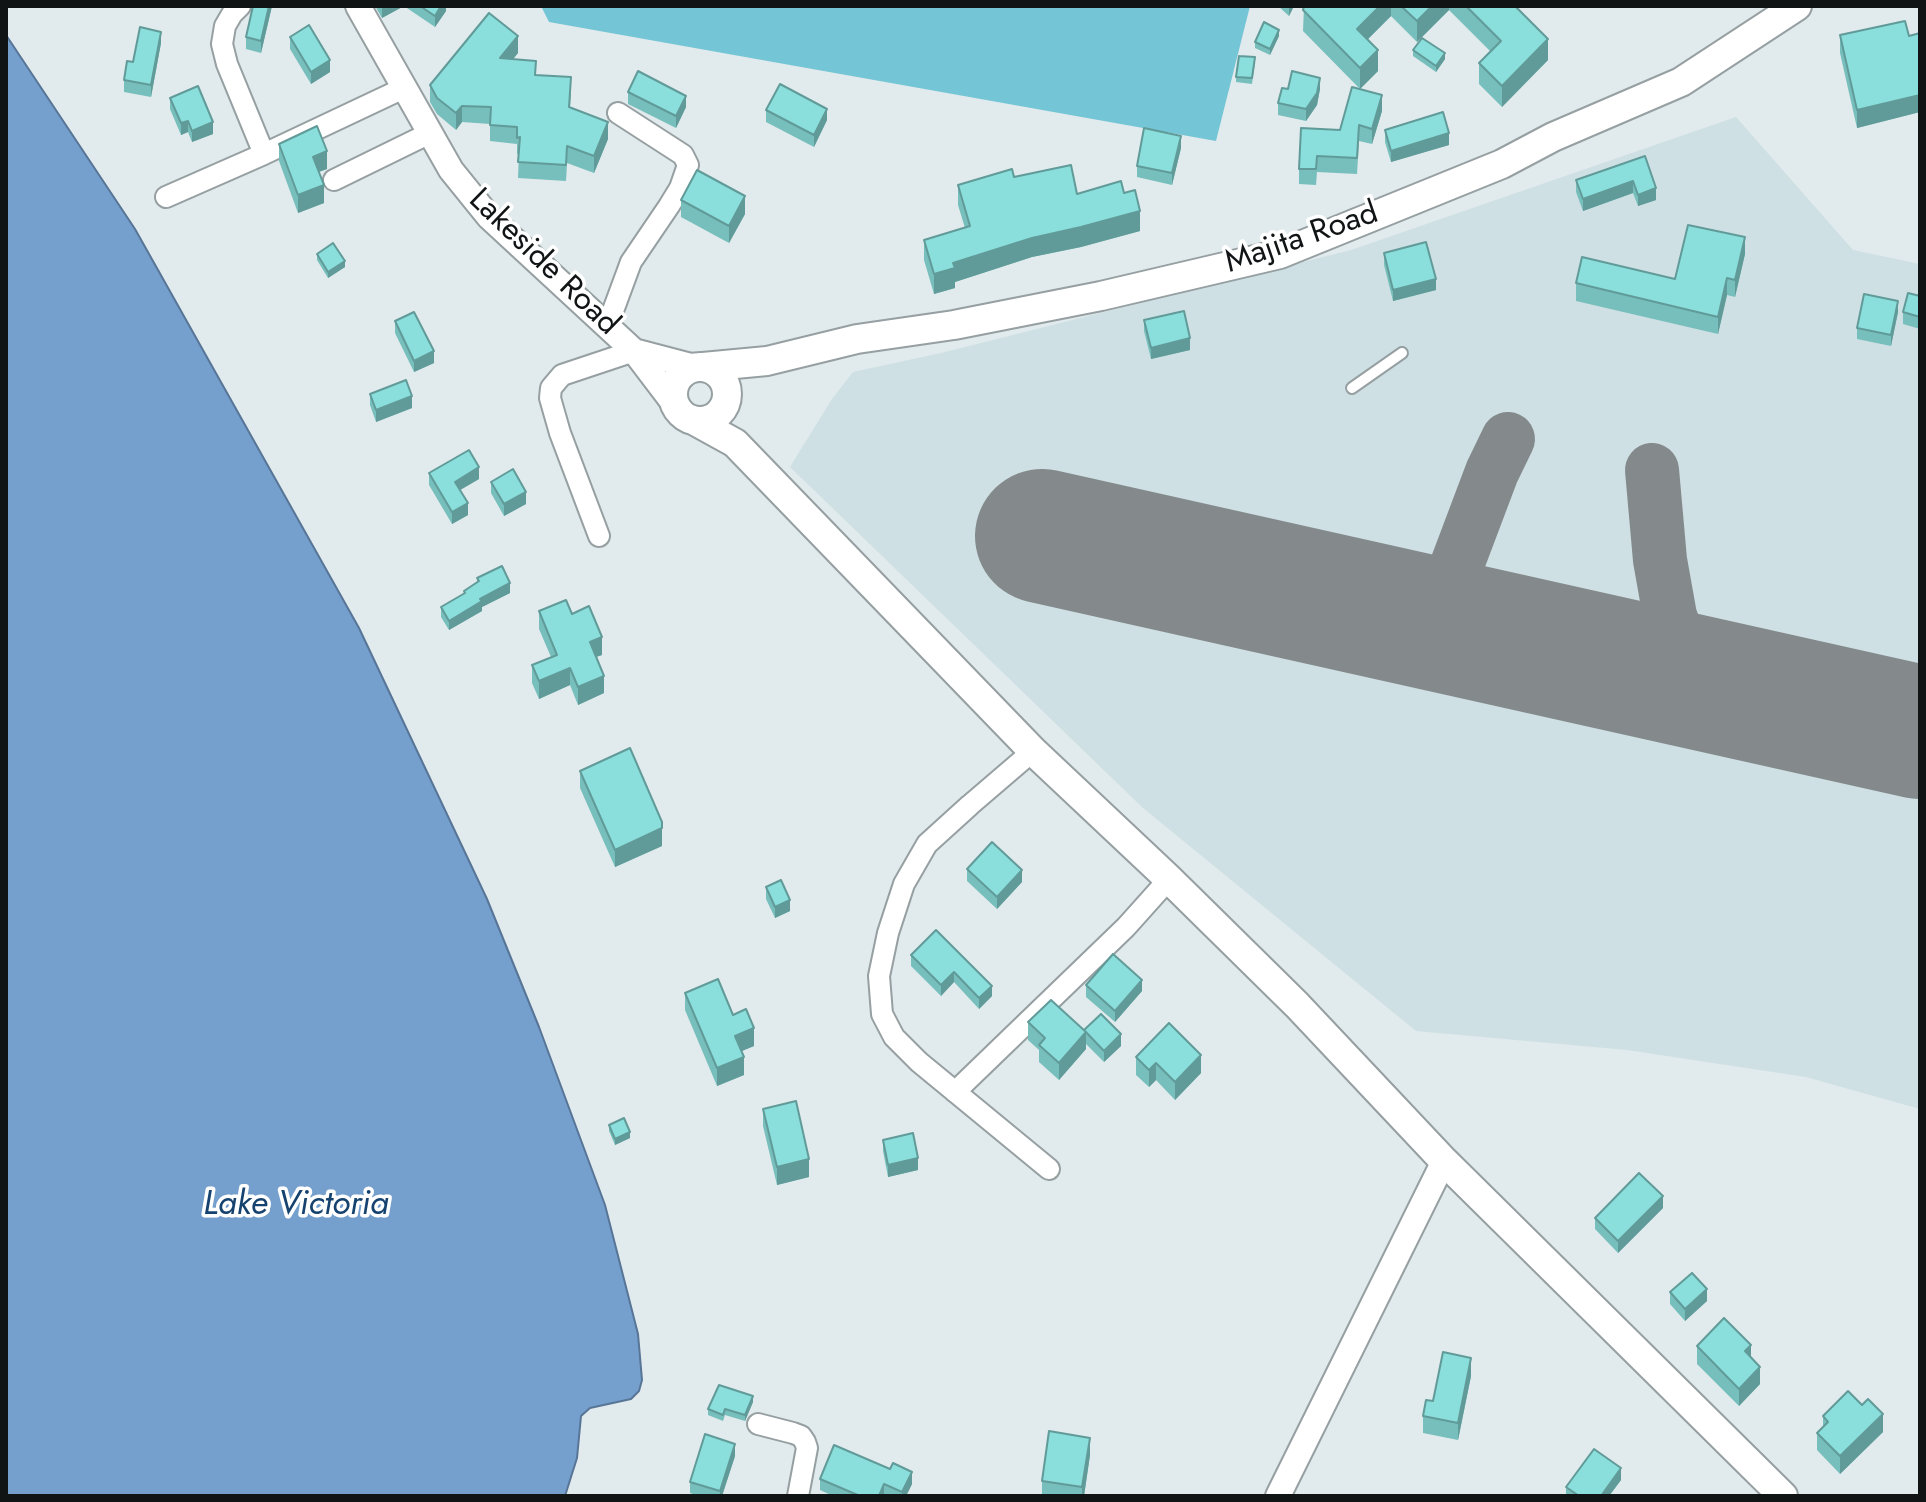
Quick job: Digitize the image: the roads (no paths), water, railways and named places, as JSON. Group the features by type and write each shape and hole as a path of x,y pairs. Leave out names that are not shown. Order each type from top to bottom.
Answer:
{"main road":[{"name":"Majita Road","path":"767,361 857,339 954,325 1101,296 1280,254 1502,164 1553,137 1681,82 1797,6"},
{"path":"767,361 699,367 684,372 676,381 673,393 685,413 735,443 1033,751 1297,1005 1444,1161 1781,1495"},
{"path":"685,413 706,420 716,415 725,398 767,361"},
{"path":"699,367 714,371 722,379 735,443"}],"street":[{"path":"240,6 225,26 222,44 227,64 264,154"},
{"name":"Lakeside Road","path":"358,6 451,170 489,217 634,351 685,413"},
{"path":"166,197 406,87"},
{"path":"607,327 631,262 680,188 688,165 683,155 618,113"},
{"path":"334,180 430,133"},
{"path":"599,536 550,398 555,380 634,351 699,367"},
{"path":"1033,751 927,844 904,884 888,933 879,976 882,1014 894,1037 919,1062 1049,1169"},
{"path":"955,1092 1126,927 1169,879"},
{"path":"1278,1496 1444,1161"},
{"path":"758,1424 801,1436 805,1442 807,1448 798,1496"}],"lane":[{"path":"1352,388 1402,353"}],"water":[{"name":"Lake Victoria","path":"6,35 135,229 359,628 487,899 539,1027 605,1205 638,1334 642,1380 639,1391 631,1399 590,1408 581,1416 577,1458 565,1496 6,1496"}]}
